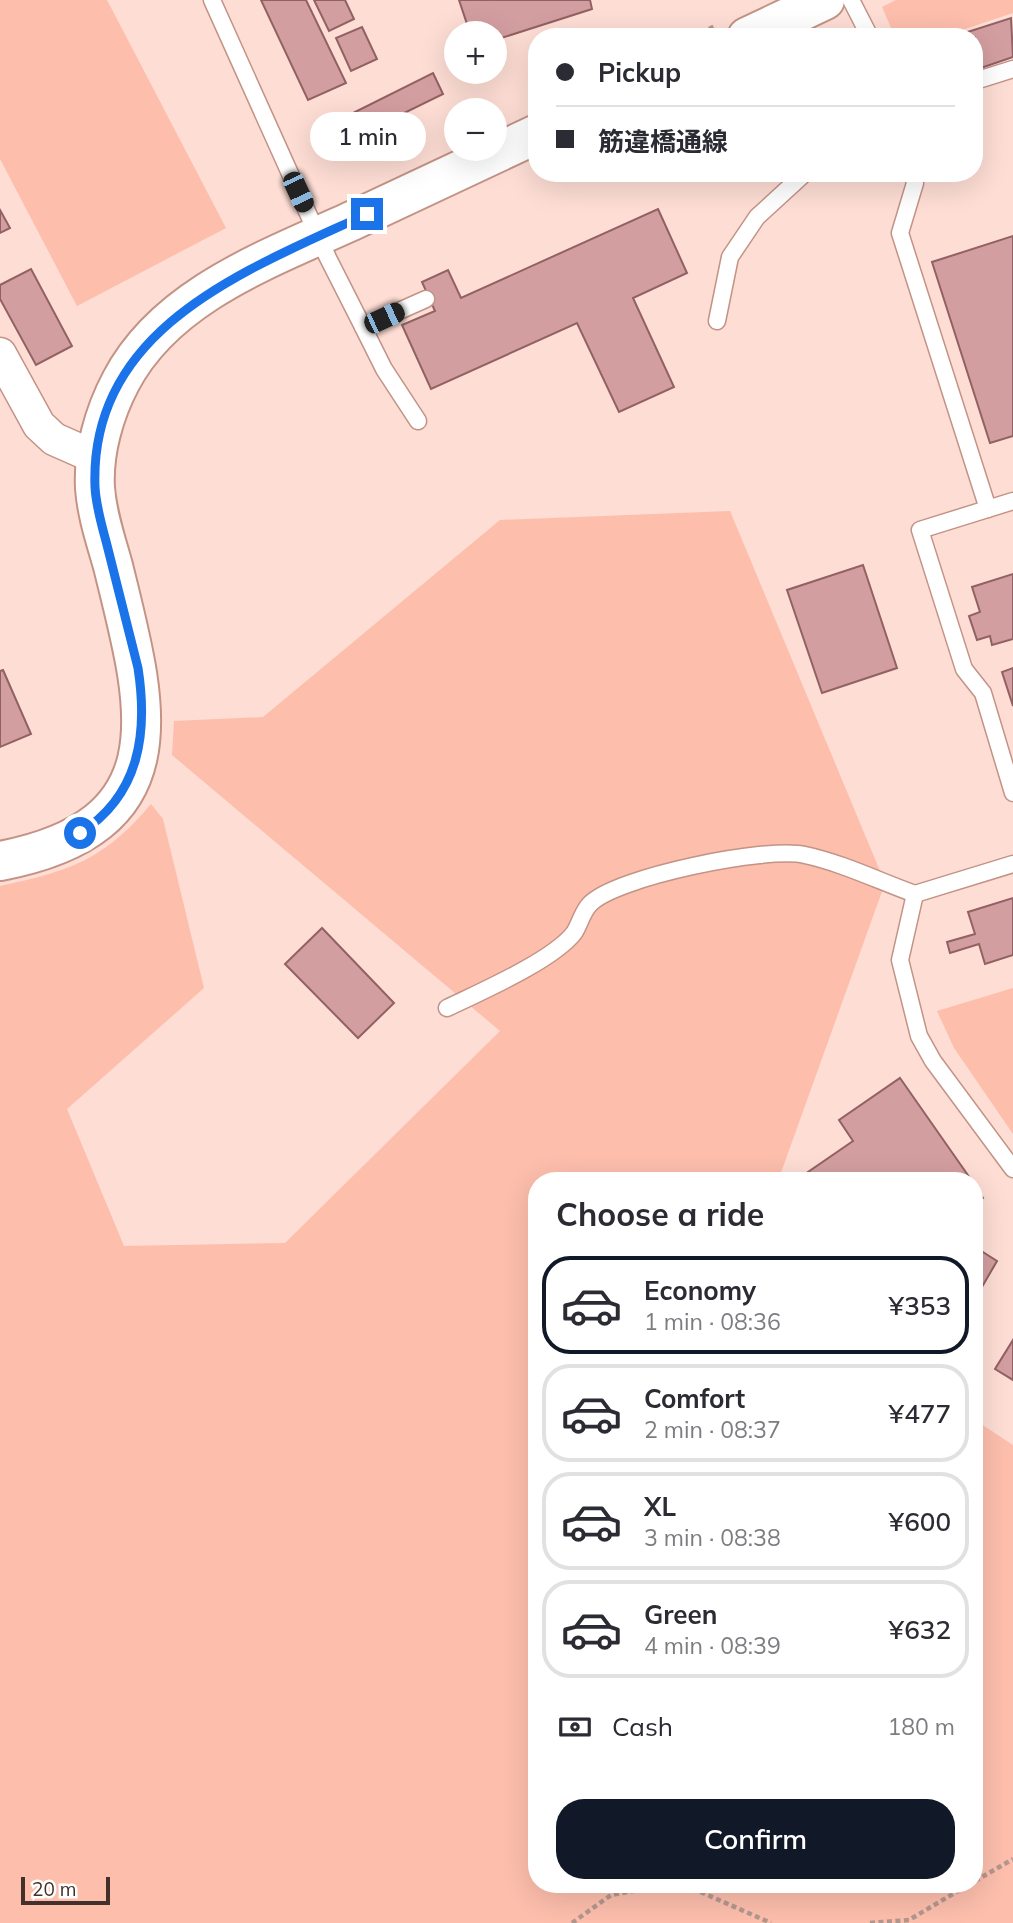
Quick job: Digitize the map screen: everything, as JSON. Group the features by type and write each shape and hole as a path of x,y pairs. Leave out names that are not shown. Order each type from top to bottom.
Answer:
{"street":[{"path":"766,28 825,0"},
{"path":"0,861 36,854 68,841 92,826 124,791 136,766 141,743 142,693 96,498 97,458 109,407 122,380 161,328 227,280 528,138"},
{"path":"0,354 39,425 54,439 97,458"}],"lane":[{"path":"212,0 318,237 384,369 418,421"},
{"path":"851,0 865,28"},
{"path":"983,78 1013,69"},
{"path":"717,321 730,257 758,217 795,182"},
{"path":"915,182 900,233 988,509"},
{"path":"363,327 426,299"},
{"path":"1013,501 920,530 964,669 983,693 1013,793"},
{"path":"447,1008 495,985 559,947 574,933 590,904 626,885 708,863 783,853 804,854 915,894 1013,864"},
{"path":"915,894 900,960 919,1036 933,1060 1013,1169"}],"path":[{"path":"983,1876 1013,1859"},
{"path":"572,1923 611,1895 622,1893"},
{"path":"703,1893 771,1923"},
{"path":"870,1923 909,1920 955,1893"}],"shaded area":[{"path":"0,0 107,0 226,228 77,306 0,159"},
{"path":"896,0 1013,0 1013,13 968,28 891,28 882,7"},
{"path":"730,511 885,883 781,1172 528,1172 528,1893 983,1893 983,1425 1013,1445 1013,1923 0,1923 0,886 47,875 101,851 134,823 151,804 163,819 204,988 67,1109 124,1246 285,1243 500,1031 172,755 174,721 263,717 500,520"},
{"path":"1013,988 1013,1134 954,1048 937,1011"}],"building":[{"path":"261,0 306,0 346,83 308,100"},
{"path":"314,0 345,0 354,19 329,31"},
{"path":"459,0 590,0 592,9 507,36 507,21 466,21"},
{"path":"1011,18 1013,57 983,67 983,28 980,28"},
{"path":"362,27 377,59 351,71 336,38"},
{"path":"433,73 443,94 331,149 321,129"},
{"path":"658,209 687,273 633,298 674,387 619,412 577,323 431,389 402,325 435,311 422,282 448,270 461,298"},
{"path":"0,210 10,228 0,233"},
{"path":"1013,236 1013,436 990,443 932,262"},
{"path":"31,269 72,346 36,365 0,299 0,285"},
{"path":"863,565 897,668 822,693 787,590"},
{"path":"1013,574 1013,639 992,645 990,636 977,640 969,616 980,612 972,587"},
{"path":"1013,668 1013,706 1002,672"},
{"path":"3,670 31,734 0,747 0,671"},
{"path":"1013,898 1013,955 985,964 979,944 950,953 947,942 975,934 968,912"},
{"path":"322,928 394,1003 358,1038 285,964"},
{"path":"900,1078 966,1172 808,1172 853,1141 839,1120"},
{"path":"983,1252 997,1261 983,1285"},
{"path":"1013,1340 1013,1380 995,1369"}],"route":[{"path":"80,833 108,811 124,791 136,766 141,743 142,693 138,668 96,498 97,458 109,407 138,354 161,328 191,305 227,280 367,214"}]}
